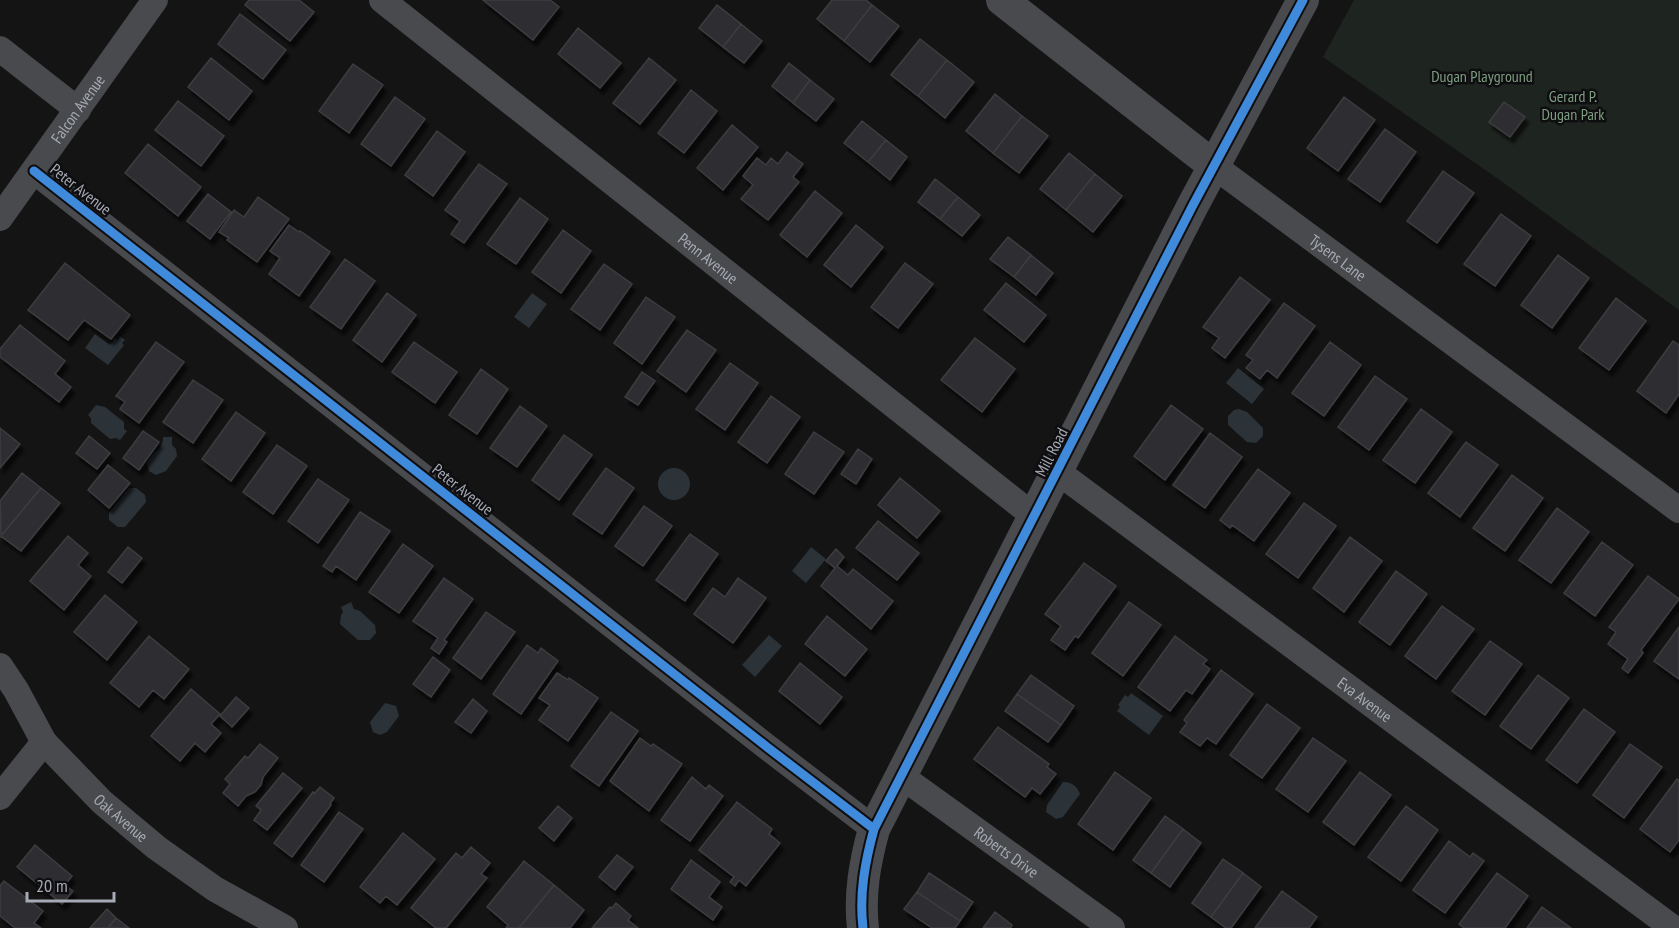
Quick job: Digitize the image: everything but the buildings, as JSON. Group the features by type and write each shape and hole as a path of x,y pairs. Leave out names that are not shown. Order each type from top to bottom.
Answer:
{"street":[{"name":"Falcon Avenue","path":"0,218 154,0"},
{"name":"Penn Avenue","path":"381,0 1035,517"},
{"name":"Tysens Lane","path":"1002,0 1214,166 1679,510"},
{"name":"Mill Road","path":"863,928 861,909 864,865 874,829 1214,166 1303,0"},
{"path":"0,49 78,110"},
{"name":"Peter Avenue","path":"34,171 874,829"},
{"name":"Eva Avenue","path":"1058,472 1673,928"},
{"name":"Oak Avenue","path":"0,666 16,690 44,742 102,802 157,848 215,889 285,928"},
{"path":"0,797 44,742"},
{"name":"Roberts Drive","path":"901,776 1112,928"}],"green space":[{"name":"Gerard P. Dugan Park","path":"1354,0 1679,0 1679,310 1501,181 1323,57"}],"shaded area":[{"path":"532,293 547,304 529,328 514,317"},
{"path":"95,334 110,345 115,338 118,340 120,336 125,340 122,343 124,345 108,365 85,348"},
{"path":"1238,368 1264,389 1252,404 1226,383"},
{"path":"96,405 105,407 124,422 124,429 127,431 120,440 110,439 91,423 88,415"},
{"path":"1234,410 1247,412 1263,428 1263,436 1256,443 1247,442 1228,425 1228,416"},
{"path":"163,437 172,437 172,445 176,449 177,456 166,471 156,475 149,471 147,464 161,445"},
{"path":"674,468 685,473 690,484 685,495 674,500 663,495 658,484 663,473"},
{"path":"129,488 136,488 145,495 146,502 125,527 118,527 109,520 109,513"},
{"path":"811,547 826,559 806,583 792,571"},
{"path":"351,602 354,609 360,611 375,625 376,633 370,640 358,640 340,624 343,612 341,607"},
{"path":"769,635 782,646 755,677 742,665"},
{"path":"1131,693 1163,716 1149,735 1117,711 1125,695 1128,697"},
{"path":"385,703 396,706 399,716 387,732 380,735 373,732 370,722"},
{"path":"1063,782 1074,785 1080,794 1063,817 1056,819 1046,812 1047,805"}],"cycle path":[{"path":"863,928 864,878 874,829 1193,205 1303,0"},
{"path":"34,171 874,829"}],"park label":[{"name":"Dugan Playground","path":"1482,76"}]}
